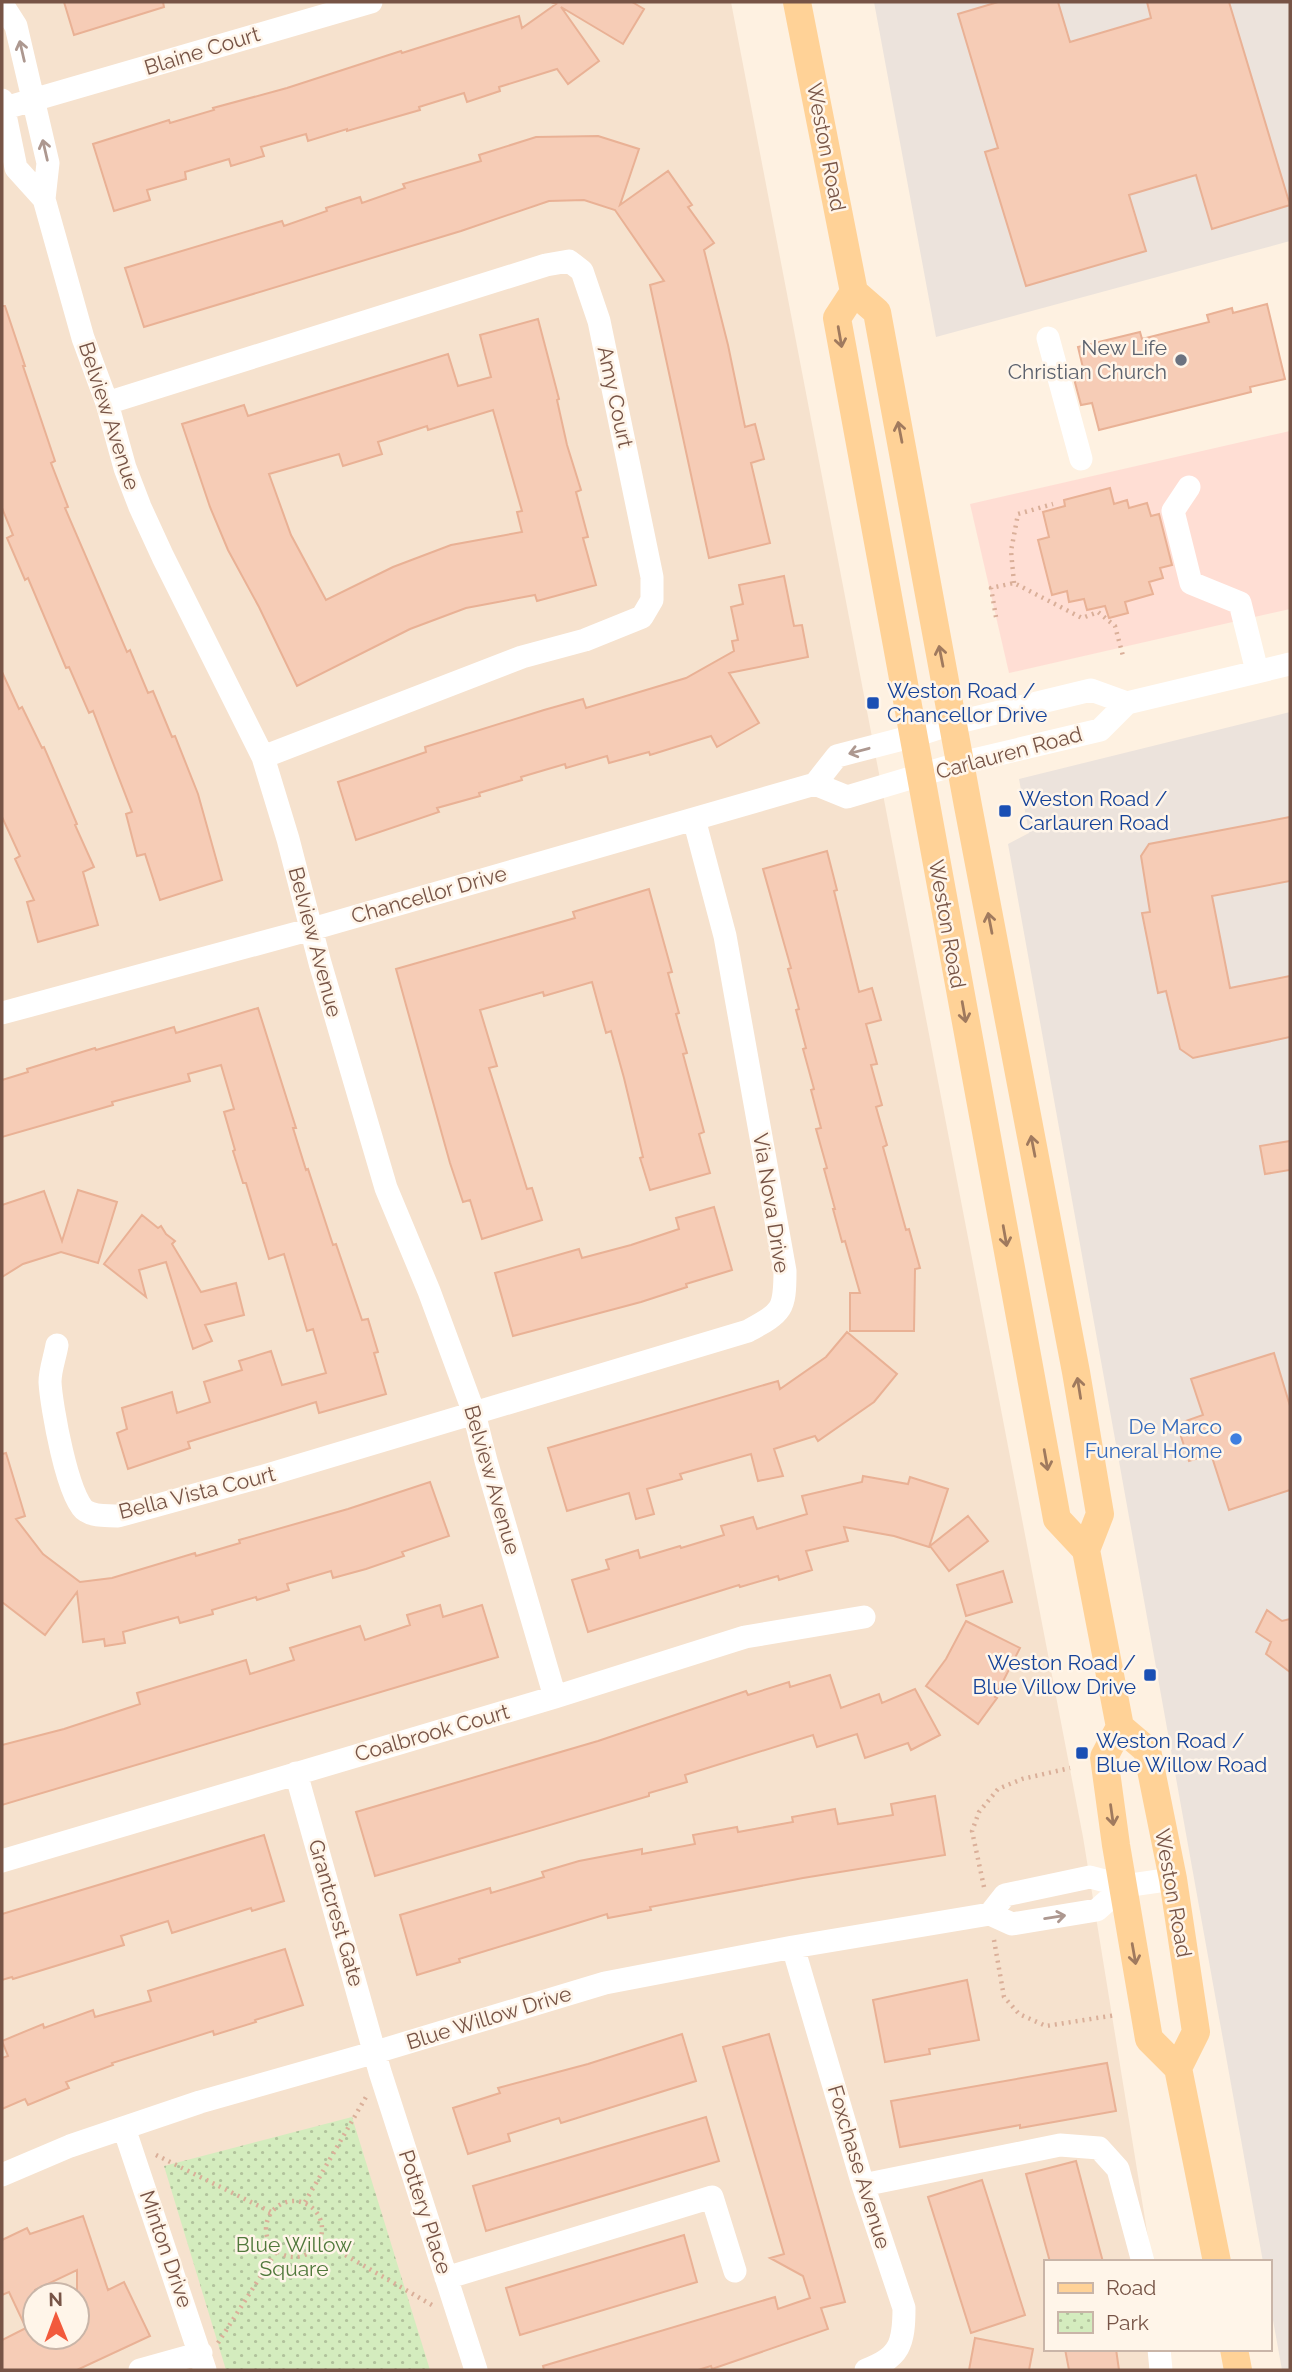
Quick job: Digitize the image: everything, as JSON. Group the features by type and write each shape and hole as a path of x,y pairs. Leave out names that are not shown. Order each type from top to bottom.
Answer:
{"main road":[{"name":"Weston Road","path":"797,2 854,292 877,312 1076,1372 1100,1514 1086,1550 1057,1519 837,318 854,292"},
{"path":"1086,1550 1121,1727 1104,1757 1149,2039 1178,2068 1217,2260"},
{"name":"Weston Road","path":"1121,1727 1147,1750 1172,1879 1196,2032 1178,2068"},
{"path":"1234,2351 1238,2370"}],"street":[{"name":"Blaine Court","path":"2,106 33,101 372,2"},
{"name":"Belview Avenue","path":"2,4 16,26 48,163 44,199 83,338 107,403 125,468 140,507 263,757 386,1188 429,1291 474,1413 555,1697"},
{"name":"Belview Avenue","path":"2,106 16,168 44,199"},
{"name":"Amy Court","path":"107,403 546,265 569,261 582,271 604,345 652,577 652,600 642,617 585,640 485,670 263,757"},
{"path":"1048,338 1081,459"},
{"path":"1189,487 1173,511 1191,583 1240,603 1257,671"},
{"path":"1127,703 1290,664"},
{"name":"Carlauren Road","path":"914,736 954,723 1091,690 1127,703 1100,730 961,763 921,776"},
{"path":"914,736 837,757 815,784 847,797 921,776"},
{"name":"Chancellor Drive","path":"2,1013 312,929 815,784"},
{"name":"Via Nova Drive","path":"474,1413 748,1331 772,1318 782,1308 785,1271 725,936 694,819"},
{"name":"Bella Vista Court","path":"57,1345 50,1381 57,1434 77,1501 83,1511 93,1514 118,1516 264,1476 474,1413"},
{"name":"Coalbrook Court","path":"2,1861 555,1697 745,1637 864,1617"},
{"name":"Grantcrest Gate","path":"296,1773 378,2062"},
{"path":"990,1914 1005,1895 1090,1877 1124,1886 1172,1879"},
{"name":"Blue Willow Drive","path":"2,2175 70,2146 127,2135 200,2102 378,2062 605,1983 793,1947 990,1914 1012,1924 1097,1910 1124,1886"},
{"name":"Foxchase Avenue","path":"793,1947 863,2185 904,2308 901,2345 891,2358 866,2370"},
{"name":"Pottery Place","path":"378,2062 476,2370"},
{"name":"Minton Drive","path":"127,2135 203,2363"},
{"path":"863,2185 1060,2145 1099,2148 1118,2169 1142,2260"},
{"path":"446,2277 712,2197 735,2271"},
{"path":"1158,2351 1161,2370"},
{"path":"140,2370 203,2363"}],"path":[{"path":"1014,583 1011,551 1018,514 1053,504"},
{"path":"996,617 991,588 1014,583 1082,618 1098,612 1115,626 1123,656"},
{"path":"305,2202 378,2062"},
{"path":"127,2135 271,2212"},
{"path":"286,2201 305,2202 317,2212 323,2226 321,2241 309,2254 293,2258 276,2252 265,2233 271,2212 286,2201"},
{"path":"321,2241 460,2321"},
{"path":"203,2363 276,2252"}],"shaded area":[{"path":"2,2 731,2 1083,1837 1152,2260 1044,2260 1044,2351 1166,2351 1169,2370 2,2370"},
{"path":"874,2 1290,2 1290,241 936,337"},
{"path":"1290,431 1290,609 1009,673 970,504"},
{"path":"1290,712 1290,2370 1282,2370 1271,2309 1271,2260 1263,2260 1008,844 1029,833 1019,779"}],"green space":[{"name":"Blue Willow Square","path":"352,2117 430,2370 226,2370 164,2166"}],"building":[{"path":"64,2 163,2 164,7 74,35"},
{"path":"551,2 632,2 644,9 623,44 561,7 599,61 568,84 557,69 499,87 500,91 467,102 464,93 419,107 420,110 347,131 308,141 306,134 261,147 264,156 231,166 229,159 185,172 186,179 147,190 150,200 114,211 93,144 169,120 170,123 214,110 213,108 287,88 519,16 522,28 556,4"},
{"path":"998,2 1058,2 1070,42 1151,18 1147,2 1229,2 1290,205 1212,229 1196,175 1129,195 1146,251 1026,286 985,152 998,148 958,14"},
{"path":"598,136 639,149 620,205 668,171 692,205 688,207 714,243 704,250 745,427 755,424 764,459 751,463 770,543 709,558 650,285 664,281 615,210 584,200 549,201 461,231 144,327 125,268 282,221 284,226 360,197 362,203 405,188 403,184 481,161 479,155 536,137"},
{"name":"New Life Christian Church","path":"1267,304 1285,379 1250,387 1251,392 1099,430 1092,403 1081,405 1073,375 1084,372 1078,347 1140,332 1142,339 1209,322 1207,315 1232,308 1233,313"},
{"path":"2,306 5,306 55,461 51,463 68,507 65,508 127,652 130,650 148,693 153,691 172,737 175,736 198,794 222,880 160,900 145,854 137,856 126,814 132,812 93,711 89,713 69,667 66,668 28,578 25,580 7,538 13,535 2,508"},
{"path":"538,319 559,399 557,400 567,445 581,490 576,492 588,537 583,538 596,585 537,601 535,595 466,608 410,629 297,686 228,550 210,507 182,424 244,405 248,416 448,354 458,386 491,377 480,335","holes":["493,410 522,511 517,512 522,532 451,545 393,567 326,600 291,535 269,474 339,454 343,466 382,454 378,442 427,426 428,430"]},
{"path":"1110,488 1114,504 1127,500 1129,508 1147,503 1151,516 1159,514 1172,565 1160,568 1163,578 1149,582 1153,594 1125,602 1128,613 1109,618 1105,606 1087,610 1084,599 1069,602 1067,591 1052,595 1038,540 1049,537 1043,512 1065,506 1064,500"},
{"path":"784,576 794,626 802,625 808,657 729,673 759,723 717,747 711,736 650,755 649,752 609,763 607,756 566,768 565,764 521,777 522,780 479,793 480,796 437,808 439,812 356,840 338,782 426,752 425,747 544,710 583,699 586,708 686,678 734,651 732,641 738,640 731,607 743,604 739,585"},
{"path":"2,672 19,709 22,707 42,748 44,747 94,867 83,872 98,925 38,942 27,902 34,900 15,859 20,856 2,817"},
{"path":"1290,817 1290,881 1212,896 1230,988 1290,976 1290,1037 1193,1058 1180,1049 1166,991 1158,993 1142,913 1150,912 1141,856 1149,844"},
{"path":"827,851 859,992 872,988 881,1020 866,1024 877,1064 871,1065 882,1105 876,1107 887,1145 883,1147 906,1230 909,1229 920,1268 915,1269 914,1331 850,1331 850,1293 860,1293 833,1209 824,1169 827,1168 816,1129 821,1128 803,1049 806,1048 796,1010 799,1009 788,969 791,968 763,869"},
{"path":"649,889 672,972 668,973 687,1053 683,1054 704,1132 699,1134 710,1173 650,1190 611,1031 606,1033 592,982 544,996 543,992 480,1010 497,1066 489,1068 527,1189 532,1188 542,1220 482,1239 470,1200 463,1202 450,1163 396,969 575,918 573,912"},
{"path":"258,1008 296,1128 293,1128 306,1170 308,1169 362,1320 368,1319 378,1352 374,1353 386,1394 319,1413 316,1402 188,1442 190,1448 128,1469 117,1433 127,1429 122,1408 172,1392 177,1413 210,1402 204,1382 242,1370 239,1361 271,1351 282,1385 326,1373 313,1329 307,1331 284,1254 269,1259 246,1183 243,1183 233,1151 235,1150 224,1112 234,1109 221,1065 188,1074 190,1081 112,1102 113,1105 2,1137 2,1080 28,1072 27,1069 95,1048 96,1050 174,1027 176,1033"},
{"path":"1290,1141 1290,1170 1265,1174 1260,1146"},
{"path":"78,1190 117,1202 98,1263 61,1252 23,1264 2,1277 2,1205 44,1191 62,1241"},
{"path":"714,1207 732,1270 641,1302 513,1336 495,1273 579,1249 582,1258 631,1245 679,1229 676,1218"},
{"path":"142,1215 158,1228 161,1226 175,1241 172,1244 201,1292 236,1283 244,1315 205,1325 212,1341 193,1349 166,1262 139,1270 146,1297 104,1264"},
{"path":"847,1332 897,1374 874,1402 818,1441 815,1436 774,1449 783,1476 758,1481 751,1454 680,1474 682,1479 647,1489 654,1514 636,1519 629,1493 567,1511 548,1448 778,1381 780,1389 826,1357"},
{"name":"De Marco Funeral Home","path":"1274,1353 1290,1406 1290,1490 1229,1510 1211,1454 1189,1461 1177,1424 1203,1415 1191,1379"},
{"path":"6,1453 25,1516 16,1519 43,1554 80,1582 112,1578 195,1553 196,1556 240,1543 239,1540 430,1482 449,1536 402,1552 404,1556 366,1569 333,1578 331,1571 287,1584 289,1590 212,1610 213,1614 180,1623 178,1617 123,1632 125,1643 105,1646 104,1639 83,1642 77,1592 45,1635 2,1602 2,1454"},
{"path":"863,1476 908,1484 910,1477 948,1489 929,1547 894,1536 844,1527 848,1541 806,1551 812,1570 779,1580 778,1576 740,1587 739,1585 588,1632 572,1580 609,1569 606,1560 638,1550 640,1558 680,1546 681,1548 724,1535 721,1526 753,1517 757,1529 807,1514 802,1496 862,1482"},
{"path":"968,1516 988,1541 949,1571 930,1546"},
{"path":"1003,1571 1012,1602 966,1616 957,1585"},
{"path":"440,1605 443,1617 482,1605 498,1657 2,1805 2,1745 64,1729 140,1704 137,1693 246,1660 250,1674 294,1660 290,1648 360,1626 365,1640 410,1625 407,1615"},
{"path":"1267,1610 1282,1621 1290,1619 1290,1672 1266,1654 1271,1642 1256,1632"},
{"path":"966,1621 1020,1648 995,1697 997,1698 978,1724 926,1686 946,1659"},
{"path":"830,1675 841,1708 879,1694 882,1703 915,1689 940,1735 911,1750 908,1743 865,1758 857,1734 817,1747 813,1735 685,1775 687,1782 649,1793 649,1796 375,1876 356,1812 598,1741 746,1691 748,1695 789,1682 790,1687"},
{"path":"935,1796 945,1855 803,1878 650,1907 651,1910 608,1918 607,1914 459,1959 460,1962 417,1975 400,1915 490,1888 491,1893 544,1877 542,1872 579,1861 642,1849 642,1854 695,1844 693,1835 737,1827 738,1832 793,1822 792,1817 835,1809 838,1824 893,1815 891,1804"},
{"path":"264,1835 284,1901 252,1911 251,1908 172,1933 168,1921 121,1936 124,1945 2,1980 2,1914"},
{"path":"285,1949 303,2005 214,2035 213,2031 112,2063 113,2065 66,2082 69,2088 28,2105 25,2099 2,2109 2,2058 8,2056 2,2041 43,2024 44,2028 93,2010 95,2017 151,2001 148,1991"},
{"path":"967,1980 979,2040 929,2049 930,2054 885,2062 873,2000"},
{"path":"682,2034 696,2081 561,2123 559,2118 508,2134 510,2141 468,2154 453,2108 500,2093 498,2088 588,2064"},
{"path":"769,2034 845,2302 821,2308 828,2329 712,2369 711,2366 698,2370 544,2370 543,2366 775,2297 778,2309 810,2298 803,2276 770,2258 784,2254 723,2047"},
{"path":"1107,2063 1116,2111 900,2147 891,2101"},
{"path":"706,2117 719,2161 486,2231 473,2186"},
{"path":"1076,2161 1102,2260 1049,2260 1026,2174"},
{"path":"982,2180 1025,2315 971,2333 928,2197"},
{"path":"83,2216 108,2290 124,2282 150,2336 77,2370 2,2370 2,2340 21,2330 21,2351 91,2351 91,2281 77,2281 77,2270 54,2281 21,2281 21,2317 9,2292 2,2295 2,2240 27,2228 30,2234"},
{"path":"684,2235 697,2282 520,2335 506,2288"},
{"path":"975,2338 1033,2349 1029,2370 969,2370"},
{"path":"1065,2351 1116,2351 1119,2370 1069,2370"}],"place":[{"name":"New Life Christian Church","path":"1181,360"},
{"name":"Weston Road / Chancellor Drive","path":"873,703"},
{"name":"Weston Road / Carlauren Road","path":"1005,811"},
{"name":"De Marco Funeral Home","path":"1236,1439"},
{"name":"Weston Road / Blue Villow Drive","path":"1150,1675"},
{"name":"Weston Road / Blue Willow Road","path":"1082,1753"}]}
